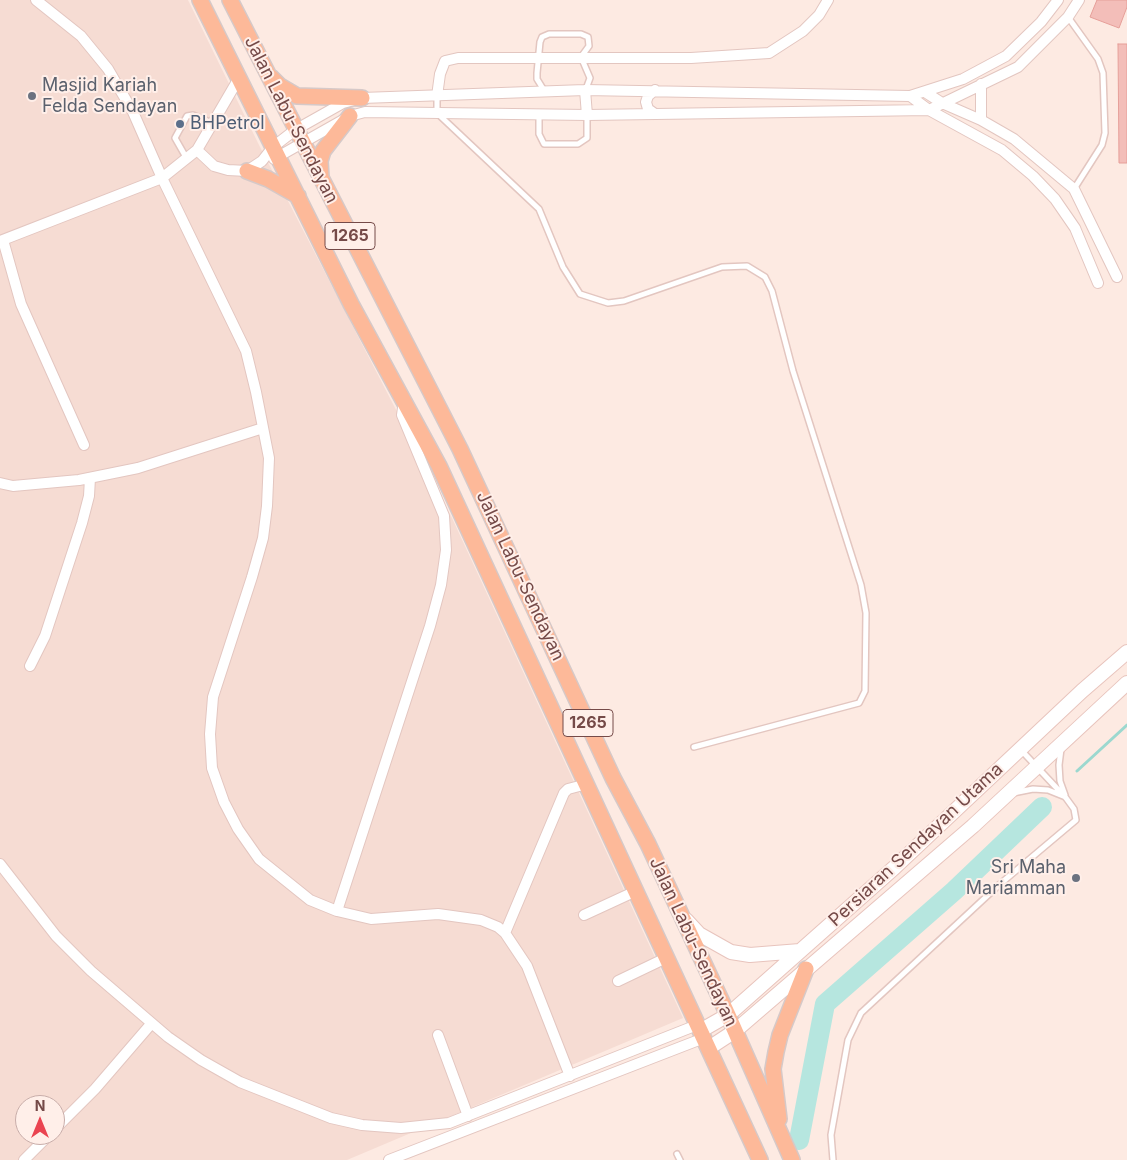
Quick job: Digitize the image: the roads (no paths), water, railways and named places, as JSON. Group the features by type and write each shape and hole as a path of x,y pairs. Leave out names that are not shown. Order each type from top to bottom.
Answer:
{"main road":[{"name":"Jalan Labu-Sendayan","path":"200,0 351,304 439,466 760,1160"},
{"name":"Jalan Labu-Sendayan","path":"230,0 452,432 613,778 728,1015 792,1160"},
{"path":"265,71 280,86 297,96 362,98"},
{"path":"322,182 319,170 323,151 350,116"},
{"path":"247,171 274,182 299,197"},
{"name":"Persiaran Sendayan Utama","path":"703,1036 895,867 1020,749 1127,652"},
{"name":"Persiaran Sendayan Utama","path":"703,1036 735,1031 1007,794 1127,683"},
{"path":"679,912 699,934 731,952 750,955 800,951"},
{"path":"781,1135 773,1069 780,1035 806,969"}],"street":[{"path":"36,0 80,36 108,69 133,112 162,178 246,351 269,458 263,538 213,697 210,734 212,768 224,802 238,829 259,859 310,900 337,911 371,919 438,914 481,920 498,927 505,933 527,966 570,1076"},
{"path":"437,96 440,74 445,61 458,58 691,58 769,53 803,31 819,15 828,0"},
{"path":"197,150 214,166 228,170 247,171 299,137 344,104 362,98 585,90 910,96 963,80 1006,56 1041,22 1058,0"},
{"path":"299,137 350,116 365,112 587,115 929,110 1018,67 1068,18 1079,0"},
{"path":"84,446 21,304 2,240 162,178 187,160 197,150 239,78"},
{"path":"981,120 982,84"},
{"path":"585,90 587,115"},
{"path":"655,90 648,96 646,102 648,109 655,114"},
{"path":"925,92 942,103 981,120 1014,139 1074,190 1117,278"},
{"path":"910,96 929,110 1002,150 1033,176 1055,199 1075,228 1098,283"},
{"path":"337,911 430,626 441,585 446,550 444,516 402,415 404,401"},
{"path":"0,483 13,486 90,478 138,468 264,428"},
{"path":"30,666 45,636 77,540 89,496 90,478"},
{"path":"505,933 564,793 568,789 587,784"},
{"path":"0,864 56,936 91,971 151,1024 200,1060 240,1082 331,1118 362,1125 400,1128 449,1123 570,1076 703,1036"},
{"path":"584,915 636,891"},
{"path":"618,981 666,958"},
{"path":"65,1119 95,1089 151,1024"},
{"path":"438,1035 468,1116"},
{"path":"390,1160 703,1036"},
{"path":"29,1158 40,1145"}],"lane":[{"path":"1068,18 1098,59 1102,73 1105,133 1102,145 1074,190"},
{"path":"545,92 538,79 539,58 542,37 549,34 586,34 590,41 581,57 590,78 585,90"},
{"path":"437,96 437,113 540,209 563,267 580,294 608,303 624,301 722,267 747,266 765,277 772,291 793,371 861,585 866,613 865,691 858,703 694,747"},
{"path":"187,160 175,138 188,116 193,115 212,123"},
{"path":"539,115 538,134 544,144 578,144 587,138 587,115"},
{"path":"1062,743 1059,765 1060,781 1066,798"},
{"path":"833,1160 831,1136 848,1040 861,1013 1000,884 1076,820 1074,809 1066,798 1020,749"},
{"path":"1007,794 1033,789 1048,790 1066,798"},
{"path":"678,1154 680,1160"}],"waterway":[{"path":"1077,771 1127,725"},
{"path":"799,1140 825,1004 954,891 1042,807"}],"place":[{"name":"Masjid Kariah Felda Sendayan","path":"32,96"},
{"name":"BHPetrol","path":"180,124"},
{"name":"Sri Maha Mariamman","path":"1076,878"}]}
